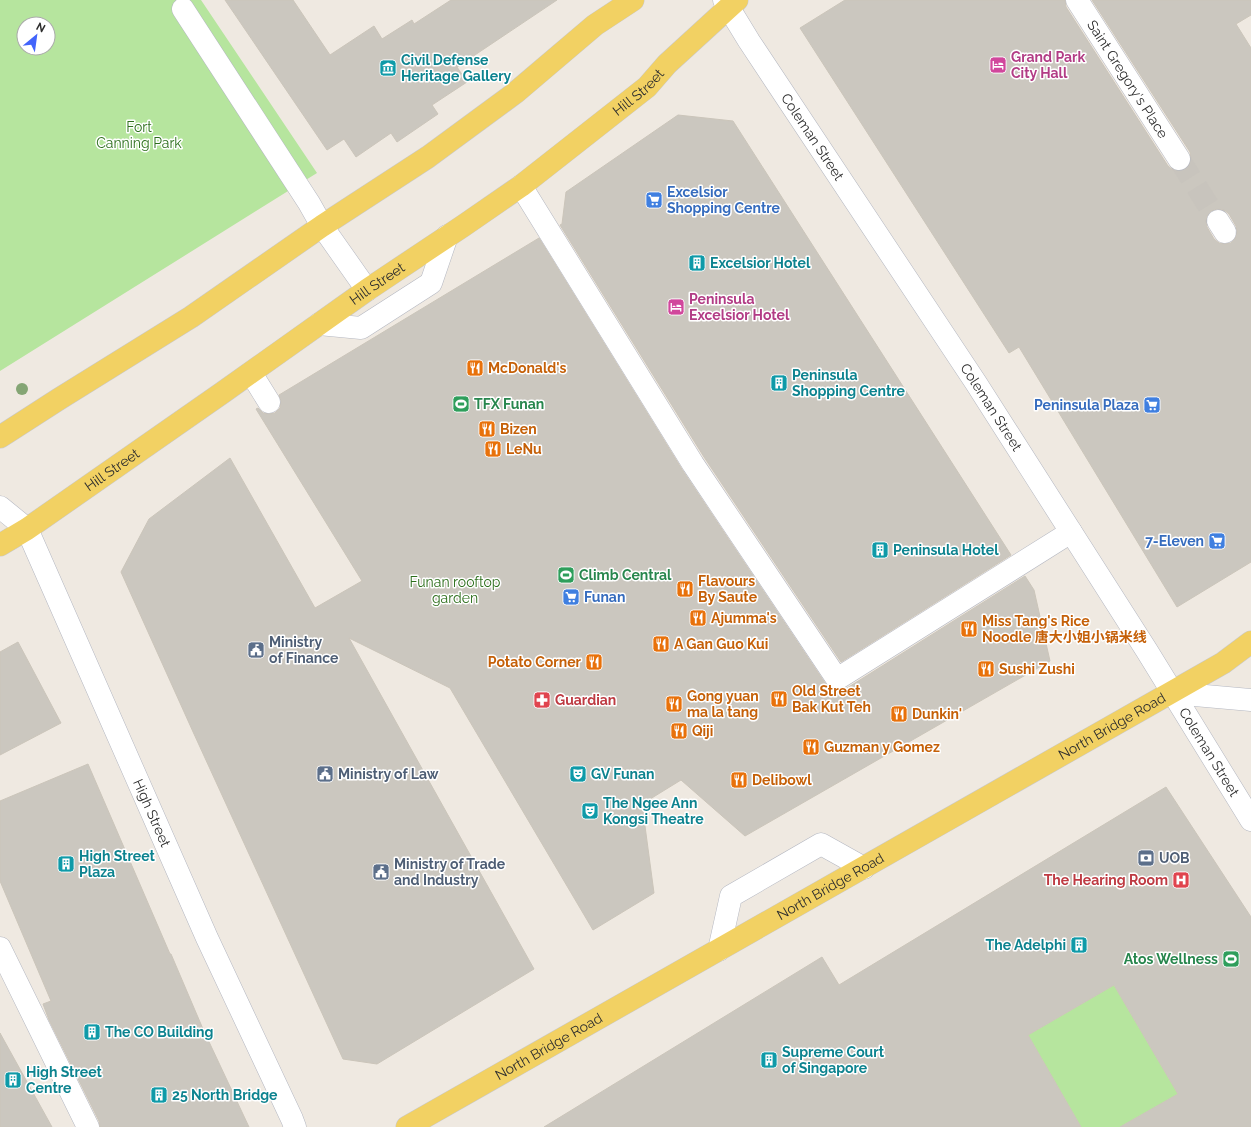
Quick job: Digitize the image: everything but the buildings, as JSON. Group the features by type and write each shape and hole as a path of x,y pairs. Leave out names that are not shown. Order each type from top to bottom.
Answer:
{"main road":[{"path":"0,437 191,317 322,226 428,157 515,93 596,25 633,0"},
{"name":"Hill Street","path":"0,545 27,529 367,290 521,186 647,87 667,64 730,2"},
{"name":"North Bridge Road","path":"407,1127 1223,664 1251,642"}],"street":[{"name":"Saint Gregory's Place","path":"1077,0 1178,159"},
{"name":"Coleman Street","path":"730,2 754,48 976,383 1147,651 1251,820"},
{"path":"183,9 305,196 322,226 367,290"},
{"path":"521,186 693,464 837,679 1071,532"},
{"path":"319,324 361,328 431,283 447,236"},
{"path":"251,372 269,402"},
{"name":"High Street","path":"0,507 27,529 202,926 295,1127"},
{"path":"1172,693 1251,700"},
{"path":"719,950 730,896 821,844 864,868"},
{"path":"0,948 88,1127"}],"green space":[{"name":"Fort Canning Park","path":"0,0 201,0 317,173 0,371"},
{"path":"1114,985 1178,1094 1120,1127 1081,1127 1028,1035"}],"tunnel":[{"path":"1179,159 1218,221"}],"place":[{"name":"Grand Park City Hall","path":"998,65"},
{"name":"Civil Defense Heritage Gallery","path":"388,68"},
{"name":"Excelsior Shopping Centre","path":"654,200"},
{"name":"Excelsior Hotel","path":"697,263"},
{"name":"Peninsula Excelsior Hotel","path":"676,307"},
{"name":"McDonald's","path":"475,368"},
{"name":"Peninsula Shopping Centre","path":"779,383"},
{"name":"TFX Funan","path":"461,404"},
{"name":"Peninsula Plaza","path":"1152,405"},
{"name":"Bizen","path":"487,429"},
{"name":"LeNu","path":"493,449"},
{"name":"7-Eleven","path":"1217,541"},
{"name":"Peninsula Hotel","path":"880,550"},
{"name":"Climb Central","path":"566,575"},
{"name":"Flavours By Saute","path":"685,589"},
{"name":"Funan","path":"571,597"},
{"name":"Ajumma's","path":"698,618"},
{"name":"Miss Tang's Rice Noodle 唐大小姐小锅米线","path":"969,629"},
{"name":"A Gan Guo Kui","path":"661,644"},
{"name":"Ministry of Finance","path":"256,650"},
{"name":"Potato Corner","path":"594,662"},
{"name":"Sushi Zushi","path":"986,669"},
{"name":"Old Street Bak Kut Teh","path":"779,699"},
{"name":"Guardian","path":"542,700"},
{"name":"Gong yuan ma la tang","path":"674,704"},
{"name":"Dunkin'","path":"899,714"},
{"name":"Qiji","path":"679,731"},
{"name":"Guzman y Gomez","path":"811,747"},
{"name":"Ministry of Law","path":"325,774"},
{"name":"GV Funan","path":"578,774"},
{"name":"Delibowl","path":"739,780"},
{"name":"The Ngee Ann Kongsi Theatre","path":"590,811"},
{"name":"UOB","path":"1146,858"},
{"name":"High Street Plaza","path":"66,864"},
{"name":"Ministry of Trade and Industry","path":"381,872"},
{"name":"The Hearing Room","path":"1181,880"},
{"name":"The Adelphi","path":"1079,945"},
{"name":"Atos Wellness","path":"1231,959"},
{"name":"The CO Building","path":"92,1032"},
{"name":"Supreme Court of Singapore","path":"769,1060"},
{"name":"High Street Centre","path":"13,1080"},
{"name":"25 North Bridge","path":"159,1095"}],"park label":[{"name":"Funan rooftop garden","path":"455,590"}]}
